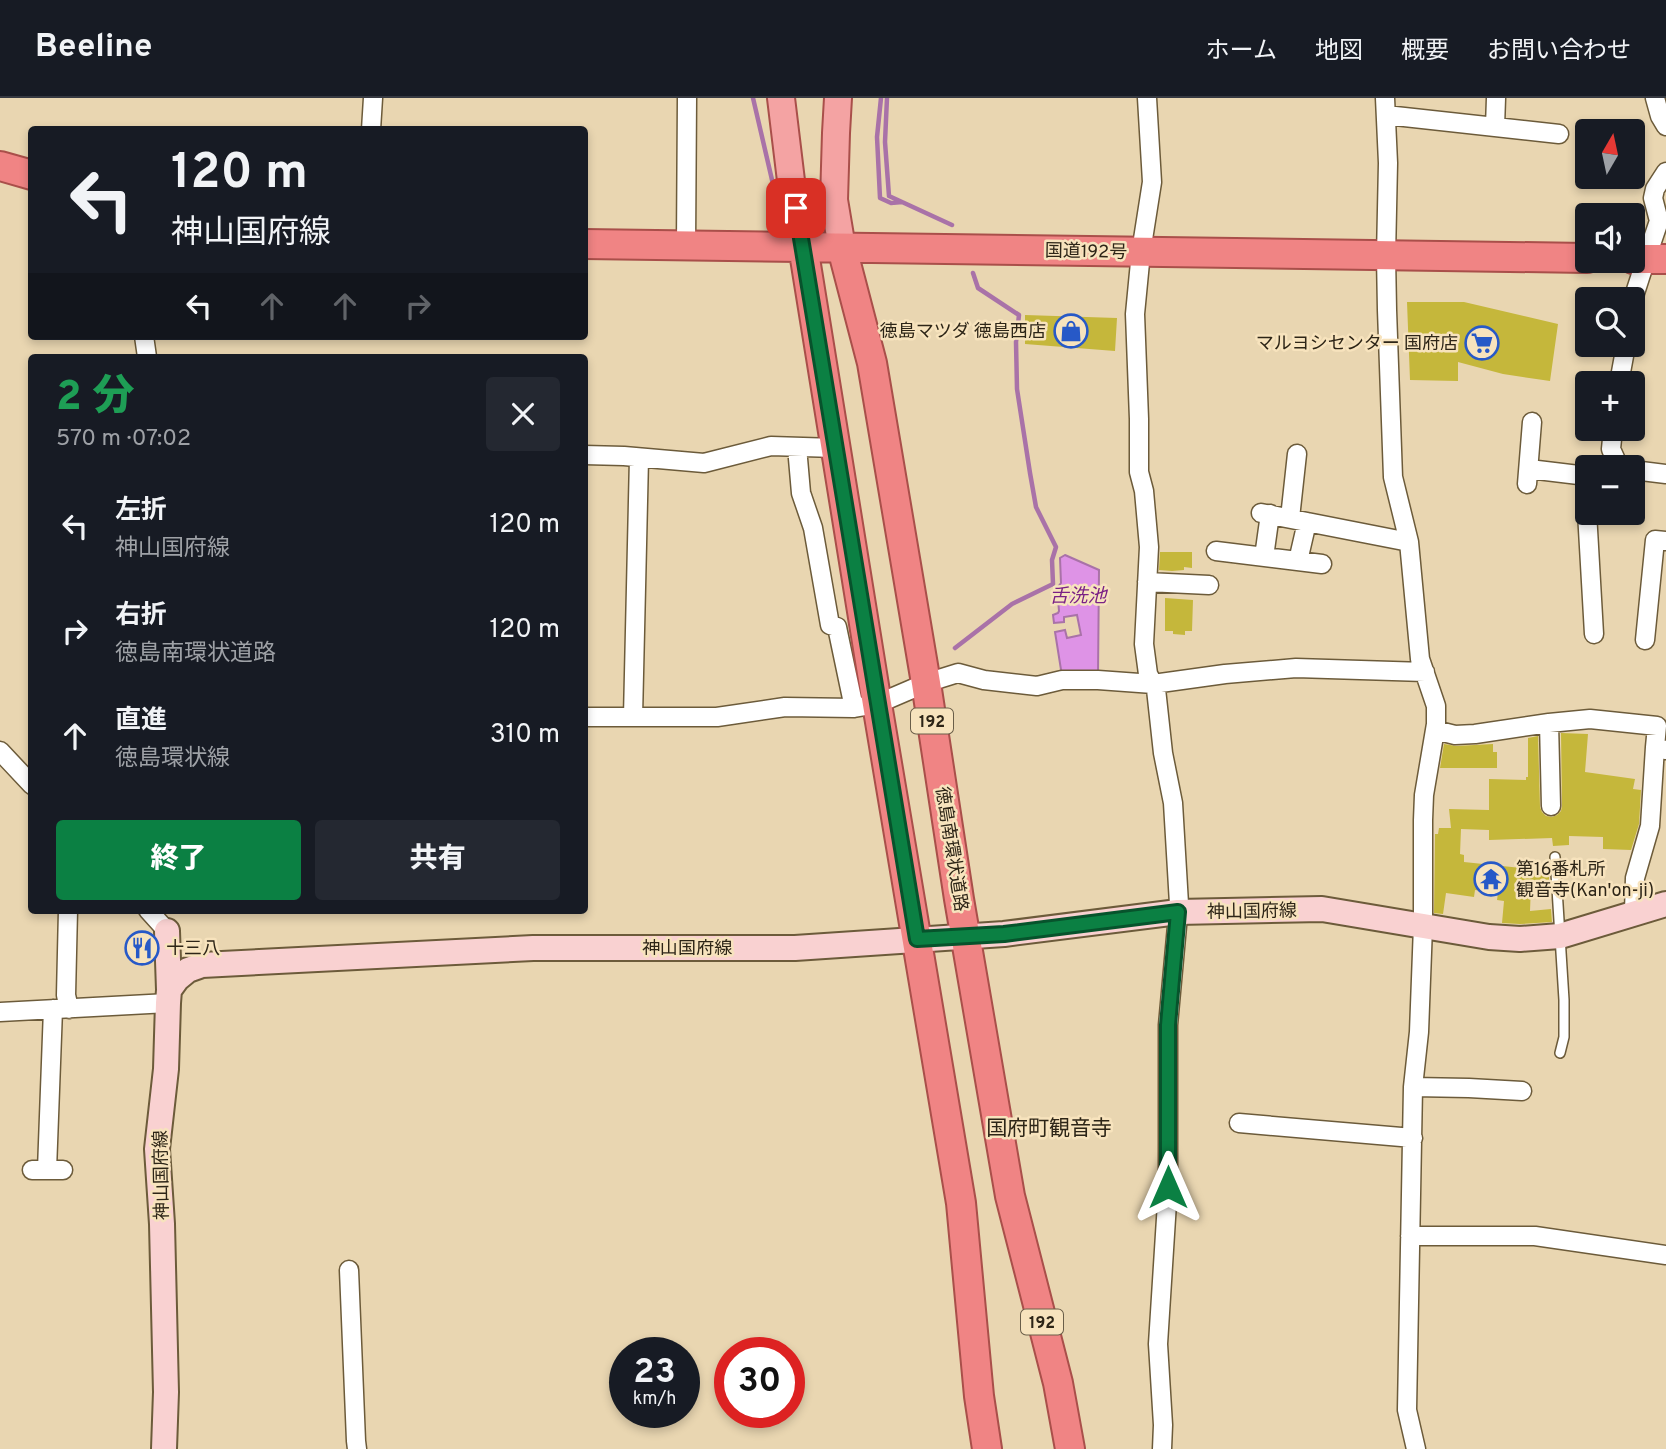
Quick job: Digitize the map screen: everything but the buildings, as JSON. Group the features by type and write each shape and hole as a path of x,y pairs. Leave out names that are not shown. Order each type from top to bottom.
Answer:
{"highway":[{"path":"0,166 28,174"},
{"name":"国道192号","path":"588,244 1575,258"},
{"path":"803,246 835,448 866,706 917,939 961,1203 979,1396 987,1449"},
{"name":"徳島南環状道路","path":"842,248 872,363 1010,1196 1058,1383 1070,1449"}],"main road":[{"path":"781,98 792,189 803,246"},
{"path":"842,248 835,200 838,109 851,98"},
{"name":"神山国府線","path":"164,1449 166,1392 157,1149 166,1069 169,997 177,979 188,970 202,965 533,948 795,947 966,937 1178,912 1322,909 1489,937 1520,939 1560,936 1666,904"},
{"path":"167,931 202,965"},
{"path":"167,931 169,997"}],"street":[{"path":"371,126 373,98"},
{"path":"686,245 687,98"},
{"path":"1147,98 1152,182 1135,314 1139,472 1144,491 1149,547 1144,644 1148,674 1156,689 1163,753 1173,803 1179,904 1168,1025 1168,1187 1158,1344 1162,1449"},
{"path":"1495,127 1496,98"},
{"path":"1655,98 1666,126"},
{"path":"1416,1449 1406,1410 1413,1087 1419,1032 1423,926 1424,795 1435,730 1436,706 1420,659 1409,542 1393,477 1386,256 1386,106 1495,127 1559,134"},
{"path":"1639,287 1660,221 1653,198 1655,189 1666,172"},
{"path":"1532,422 1528,476 1575,476"},
{"path":"588,455 704,463 771,446 835,448"},
{"path":"797,447 801,493 813,528 830,625 836,627 866,706"},
{"path":"1297,454 1298,561"},
{"path":"633,717 639,458"},
{"path":"1645,471 1666,474"},
{"path":"1264,557 1265,513 1409,542"},
{"path":"1588,525 1594,634"},
{"path":"1645,639 1654,540 1666,541"},
{"path":"1216,551 1322,564"},
{"path":"1147,582 1209,585"},
{"path":"588,717 717,717 785,707 866,706 958,673 984,680 1037,686 1062,680 1153,684 1296,668 1425,672"},
{"path":"1435,730 1455,735 1475,734 1590,719 1657,726 1660,749 1650,826 1635,878 1634,912"},
{"path":"1549,723 1551,806"},
{"path":"0,751 28,781"},
{"path":"48,1170 61,1009 66,995 68,914"},
{"path":"152,914 167,931"},
{"path":"0,1012 61,1009 169,997"},
{"path":"1413,1087 1522,1091"},
{"path":"1240,1123 1413,1138"},
{"path":"1410,1237 1535,1236 1666,1255"},
{"path":"349,1270 357,1449"}],"lane":[{"path":"1555,858 1564,1000 1564,1037 1560,1054"}],"water":[{"name":"舌洗池","path":"1065,555 1099,570 1098,675 1062,676 1055,632 1065,630 1067,638 1081,635 1077,615 1064,617 1064,622 1054,623 1053,615 1059,611 1057,588 1061,583 1060,558"}],"waterway":[{"path":"753,98 776,197"},
{"path":"881,98 877,137 880,198 891,203 902,202"},
{"path":"887,98 885,142 889,196 952,225"},
{"path":"955,648 1012,604 1053,584 1052,560 1056,547 1036,507 1030,473 1017,389 1016,342 1019,315 978,288 973,273"}],"place":[{"name":"徳島マツダ 徳島西店","path":"1071,331"},
{"name":"マルヨシセンター 国府店","path":"1482,343"},
{"name":"第16番札所 観音寺(Kan'on-ji)","path":"1491,879"},
{"name":"十三八","path":"142,948"}],"district":[{"name":"国府町観音寺","path":"1049,1128"}],"route":[{"path":"796,208 917,939 1004,934 1178,912 1168,1025 1168,1187"}]}
